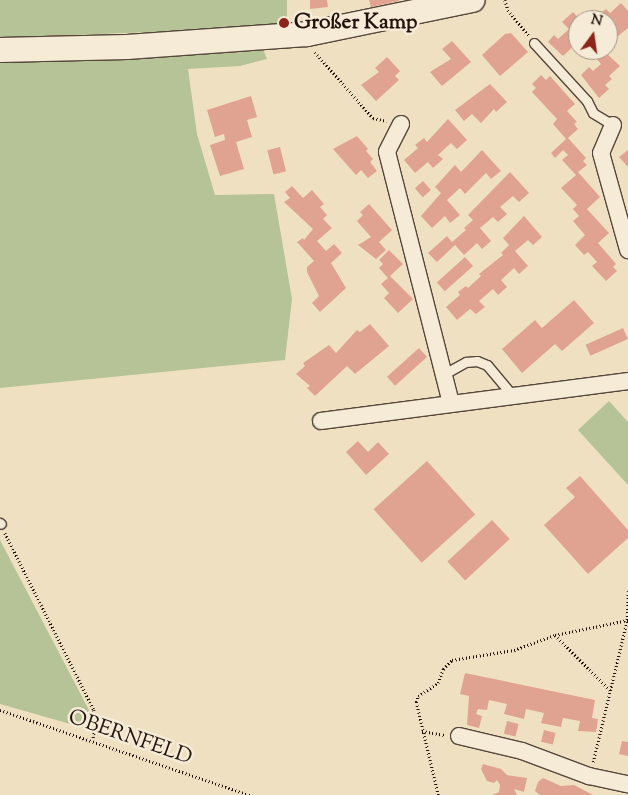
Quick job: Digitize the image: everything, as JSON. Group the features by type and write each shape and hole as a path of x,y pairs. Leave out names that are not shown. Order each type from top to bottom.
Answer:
{"street":[{"path":"0,50 127,47 308,34 473,0"},
{"path":"401,124 387,152 451,404"},
{"path":"613,125 601,153 628,250"},
{"path":"321,422 628,381"},
{"path":"459,736 522,752 589,776 628,784"}],"lane":[{"path":"534,43 587,101 593,113 613,125"},
{"path":"444,374 466,362 477,361 487,365 513,396"}],"path":[{"path":"505,0 508,10 534,43"},
{"path":"308,34 319,57 374,118 401,124"},
{"path":"0,524 94,710 96,723 93,740"},
{"path":"589,776 627,620 628,591"},
{"path":"438,795 416,702 418,696 438,683 443,669 452,660 514,650 555,635 627,620"},
{"path":"555,635 610,690"},
{"name":"OBERNFELD","path":"0,710 93,740 250,795"},
{"path":"422,731 459,736"}],"green space":[{"path":"0,0 287,0 287,23 225,29 0,38"},
{"path":"263,49 267,59 240,66 188,69 197,134 215,195 274,194 292,299 285,360 0,388 0,61"},
{"path":"609,401 628,422 628,485 578,430"},
{"path":"0,540 90,712 92,723 88,729 0,704"}],"building":[{"path":"310,0 327,0 328,7 310,9"},
{"path":"369,0 399,0 399,1 371,7"},
{"path":"621,3 628,11 628,28 618,36 618,10 613,10"},
{"path":"568,17 568,28 562,22"},
{"path":"568,30 568,51 563,56 548,42 554,35 558,39"},
{"path":"511,33 528,52 500,76 482,55 505,34"},
{"path":"452,41 471,62 442,86 430,72 451,59 442,49"},
{"path":"387,57 400,71 395,76 399,80 376,101 361,85 379,72 375,68"},
{"path":"598,60 614,60 620,66 609,76 612,79 605,85 609,89 599,98 581,75 589,67 593,71 601,64"},
{"path":"541,75 546,80 550,76 575,104 567,111 577,122 574,124 578,129 568,138 586,158 583,161 587,165 578,172 600,197 587,209 609,233 598,243 616,264 613,267 617,271 606,281 592,266 597,262 588,252 584,255 575,245 585,235 573,221 579,216 573,209 577,205 561,188 576,175 562,160 568,155 563,150 555,158 551,153 566,139 553,124 557,119 532,92 536,88 532,84"},
{"path":"490,84 507,102 496,112 494,109 481,123 472,114 464,121 455,110"},
{"path":"251,96 257,117 247,120 252,137 236,142 244,169 220,176 210,145 225,140 224,134 215,137 207,110"},
{"path":"448,119 467,140 457,149 451,143 438,155 443,159 433,168 428,162 415,173 404,160 418,148 415,145 424,138 427,142"},
{"path":"357,136 368,149 366,151 373,159 370,162 377,171 368,178 361,170 356,175 333,149"},
{"path":"280,147 286,171 273,174 267,150"},
{"path":"482,150 501,171 491,179 486,173 465,194 460,188 447,200 460,215 450,223 445,216 432,228 421,216 441,193 435,187 455,165 461,172"},
{"path":"628,150 628,167 619,157"},
{"path":"510,172 529,193 519,202 513,196 500,207 507,214 498,222 493,217 480,228 491,241 482,249 477,243 464,255 455,245 437,262 428,253 447,236 452,242 466,230 464,228 473,220 468,215"},
{"path":"423,181 431,190 423,197 415,188"},
{"path":"292,186 303,198 312,190 324,204 320,207 327,215 323,219 332,228 317,241 326,251 334,244 342,253 331,263 346,288 320,312 312,303 319,296 307,272 307,267 314,261 297,242 303,238 304,240 313,229 284,202 290,198 285,192"},
{"path":"369,204 392,230 379,242 386,250 376,259 358,245 371,237 357,221 363,215 360,212"},
{"path":"524,216 542,237 533,245 528,240 515,251 528,266 519,274 514,268 501,280 507,287 498,295 493,289 479,301 485,307 476,314 470,309 457,320 446,307 460,295 458,292 466,286 468,288 481,276 479,274 503,255 501,253 509,245 503,238"},
{"path":"389,250 403,264 390,276 413,299 398,313 384,298 389,293 381,284 388,278 379,268 383,264 379,260"},
{"path":"465,257 473,266 445,291 437,282"},
{"path":"574,300 594,323 562,351 555,344 522,373 502,349 535,320 542,328"},
{"path":"370,324 389,346 355,374 347,366 315,396 307,388 310,386 296,374 305,366 303,363 329,345 336,353 357,330 360,332"},
{"path":"623,328 628,339 590,356 586,345"},
{"path":"419,348 427,357 395,386 387,377"},
{"path":"358,441 368,452 378,442 389,454 366,475 346,452"},
{"path":"427,461 475,515 422,563 373,509"},
{"path":"580,476 628,530 628,538 588,574 544,525 575,497 566,488"},
{"path":"492,520 510,539 465,581 447,562"},
{"path":"465,673 595,700 592,718 598,719 596,732 578,731 580,721 563,718 561,727 541,723 544,713 526,709 524,719 504,714 507,704 489,700 487,710 478,709 476,714 482,716 479,728 467,725 469,696 460,694"},
{"path":"507,721 519,724 515,737 504,734"},
{"path":"544,730 556,733 553,745 541,742"},
{"path":"622,741 628,742 628,756 619,754"},
{"path":"483,764 501,769 507,775 527,778 524,792 514,789 517,795 492,795 499,792 500,785 497,780 494,783 487,781 481,769"},
{"path":"543,778 561,786 574,785 593,795 540,795 535,791 538,782"}],"place":[{"name":"Großer Kamp","path":"284,23"}]}
